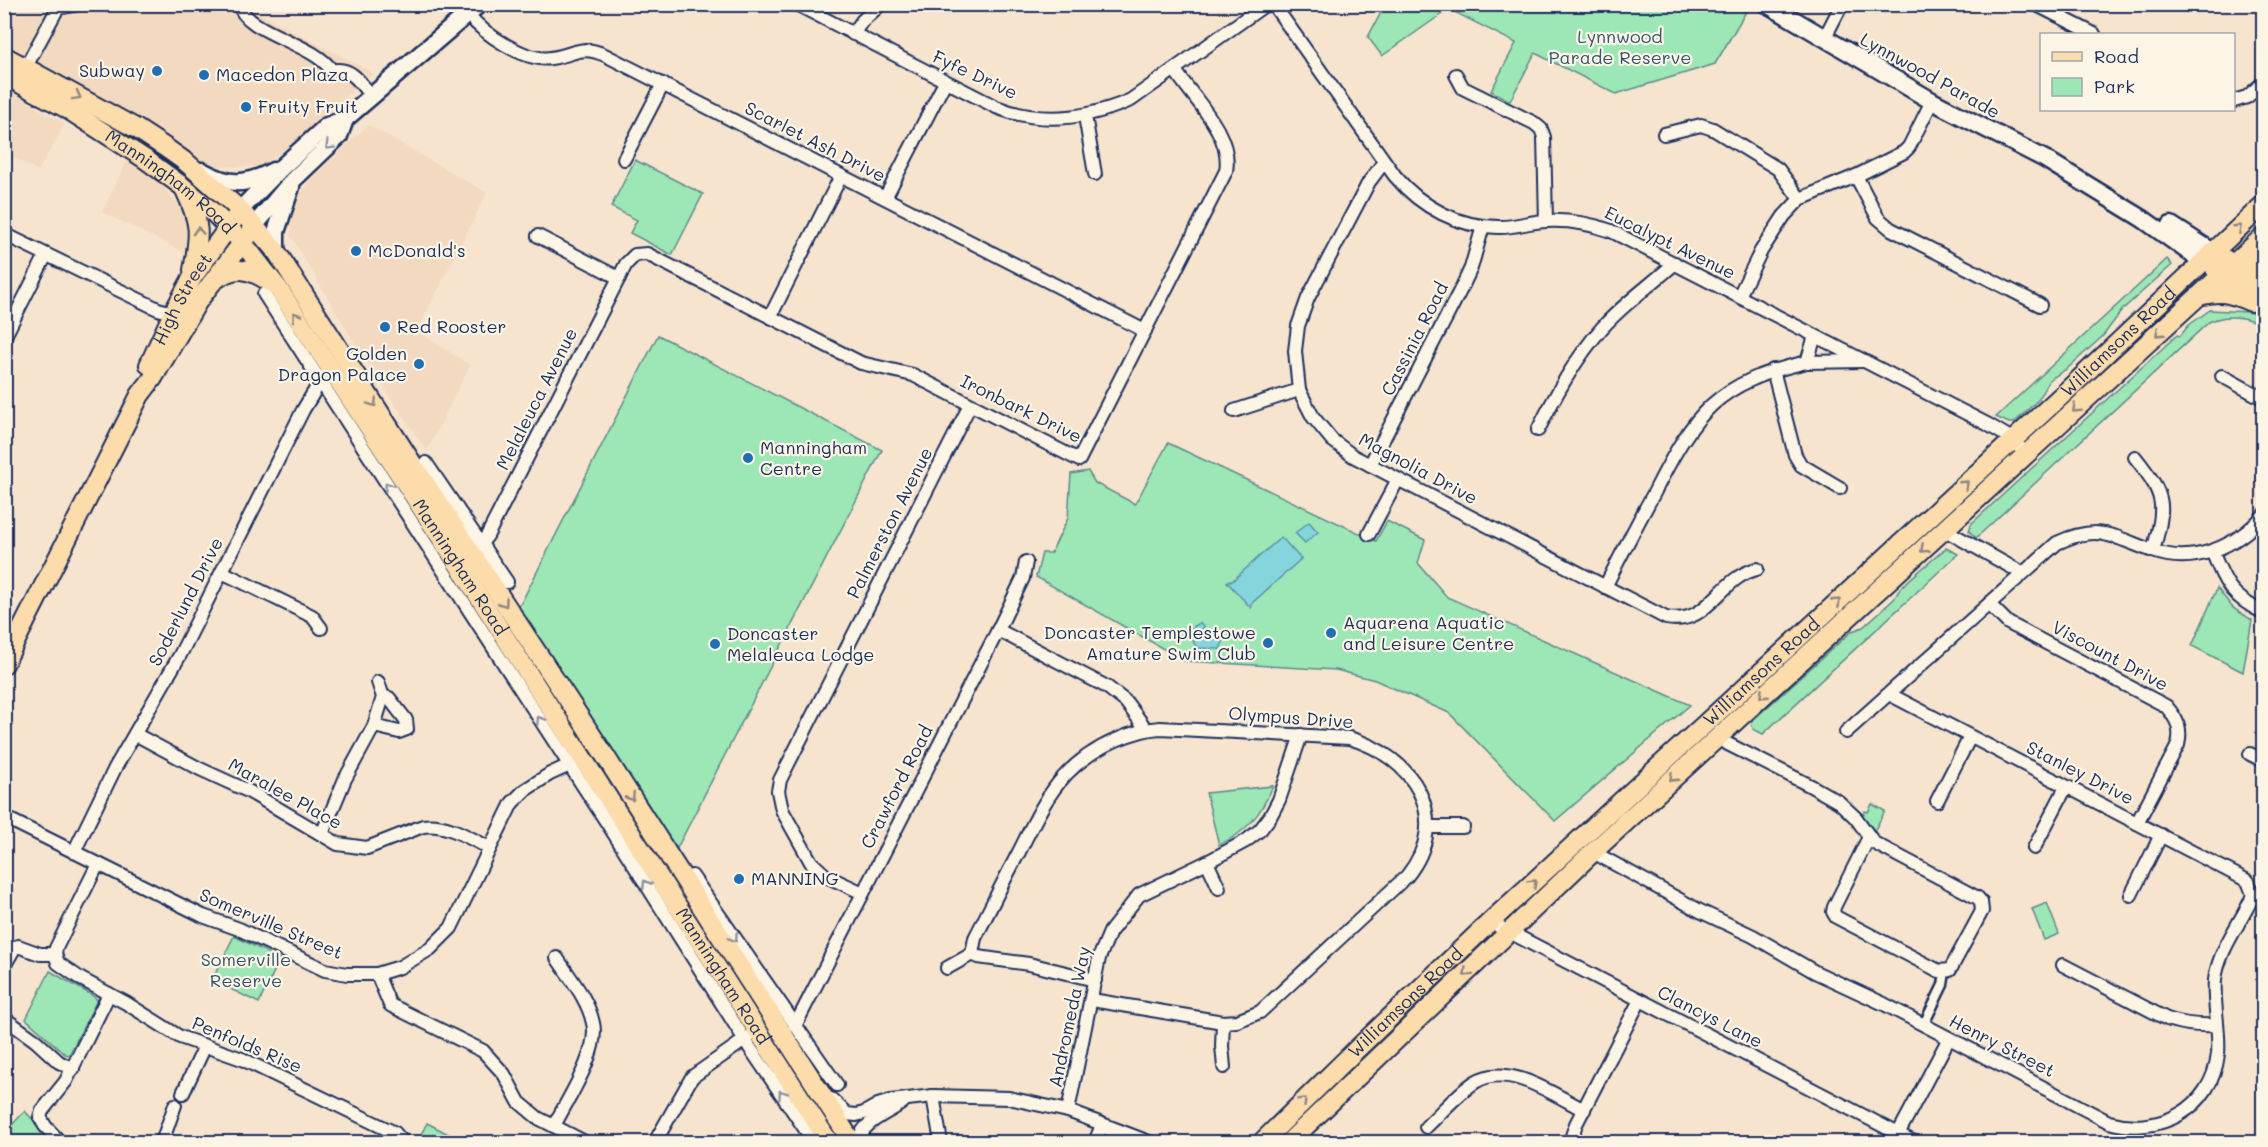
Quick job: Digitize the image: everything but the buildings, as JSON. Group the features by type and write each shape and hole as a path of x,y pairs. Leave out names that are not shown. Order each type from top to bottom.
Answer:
{"main road":[{"name":"Lynnwood Parade","path":"1767,4 1932,101 2153,213 2208,257"},
{"name":"High Street","path":"140,395 145,375 173,313 192,278 240,210 327,126 345,119 474,9"},
{"name":"Manningham Road","path":"4,56 16,75 183,186 243,243 271,291 326,375 470,554 573,757 751,1036 822,1140"},
{"name":"Manningham Road","path":"16,75 136,129 187,163 240,210 276,251 470,554 596,742 672,862 786,1026 798,1058 852,1143"},
{"name":"High Street","path":"7,655 140,395 153,378 198,301 254,226 293,180 339,136 345,119"},
{"path":"187,163 213,177 240,183 258,179 282,167"},
{"path":"276,251 276,231 293,180"},
{"path":"183,186 199,225 192,278"},
{"name":"Williamsons Road","path":"1262,1143 1490,922 2012,441 2264,204"},
{"name":"Williamsons Road","path":"1289,1143 1299,1136 1593,852 2264,236"},
{"path":"2261,283 2255,275 2254,265 2264,248"},
{"path":"2208,257 2228,270 2264,301"},
{"path":"212,282 229,271 243,270 260,275 271,291"},
{"path":"2228,270 2261,283"},
{"path":"2199,296 2216,292 2225,293 2264,307"},
{"path":"1701,727 1716,738"},
{"path":"573,757 596,742"},
{"path":"822,1140 840,1124"}],"street":[{"path":"16,75 59,6 80,4"},
{"name":"Fyfe Drive","path":"796,4 996,107 1017,114 1052,118 1085,116 1131,100 1266,4"},
{"path":"853,34 862,21 881,4"},
{"name":"Eucalypt Avenue","path":"1273,4 1384,162 1404,186 1427,205 1458,220 1484,226 1501,227 1546,220 1591,224 1611,231 1987,424 2028,455"},
{"path":"1824,39 1842,4"},
{"path":"2035,4 2092,33"},
{"path":"240,7 251,22 322,59 332,71 350,72 371,97"},
{"name":"Scarlet Ash Drive","path":"474,9 483,31 533,57 550,58 573,51 596,51 1145,331"},
{"name":"Ironbark Drive","path":"647,254 861,363 913,375 1079,460 1223,178 1227,164 1226,148 1218,130 1175,70"},
{"path":"1456,75 1463,88 1534,123 1541,129 1544,136 1546,220"},
{"path":"885,198 945,82"},
{"path":"2235,101 2247,97 2264,82"},
{"path":"624,159 663,84"},
{"path":"1739,296 1761,251 1784,216 1800,199 1897,156 1909,147 1932,101"},
{"path":"1085,116 1095,174"},
{"path":"1664,134 1701,125 1713,129 1778,169 1800,199"},
{"name":"Magnolia Drive","path":"1384,162 1369,182 1301,314 1298,326 1295,351 1299,390 1313,417 1327,435 1342,449 1397,481 1666,618 1689,619 1745,572 1757,569"},
{"path":"770,317 841,176"},
{"path":"1856,176 1878,218 1891,229 2040,305"},
{"name":"Cassinia Road","path":"1370,465 1463,285 1471,268 1484,226"},
{"path":"4,234 160,310 173,313"},
{"path":"538,236 620,278"},
{"name":"Melaleuca Avenue","path":"470,554 626,264 635,255 647,254"},
{"path":"4,338 46,255"},
{"path":"1538,430 1557,392 1581,353 1603,327 1675,263"},
{"path":"1807,362 1815,336"},
{"path":"1605,587 1676,450 1690,427 1718,400 1755,377 1773,370 1807,362 1864,360"},
{"path":"1773,370 1794,455 1801,465 1840,488"},
{"name":"Manningham Road","path":"326,375 573,757"},
{"name":"Soderlund Drive","path":"74,852 115,768 180,655 303,410 326,375"},
{"path":"2222,376 2264,399"},
{"path":"1234,411 1299,390"},
{"name":"Palmerston Avenue","path":"862,893 826,876 811,862 779,800 780,780 970,405"},
{"path":"2134,458 2156,486 2161,499 2161,521 2153,551"},
{"name":"Manningham Road","path":"426,463 470,554 507,582"},
{"path":"1369,534 1397,481"},
{"path":"1846,732 2057,543 2082,534 2104,533 2115,535 2153,551 2180,556 2212,551 2236,540 2264,515"},
{"path":"1946,530 2022,573"},
{"path":"2212,551 2235,596 2264,613"},
{"name":"Crawford Road","path":"786,1026 862,893 998,630 1023,578 1026,562"},
{"path":"222,572 312,616 321,628"},
{"name":"Viscount Drive","path":"1989,604 2008,623 2166,706 2177,719 2181,734 2178,746 2137,823"},
{"path":"998,630 1107,687 1126,702 1146,729"},
{"path":"322,834 345,779 374,726 384,697 378,682"},
{"name":"Stanley Drive","path":"1889,694 2242,877 2252,887"},
{"path":"374,726 399,732 406,729 406,720 389,698 384,697"},
{"name":"Olympus Drive","path":"972,954 972,945 980,928 1041,809 1058,783 1080,760 1095,750 1146,729 1174,728 1349,738 1375,747 1402,767 1414,782 1424,803 1429,827"},
{"name":"Maralee Place","path":"135,734 200,769 248,791 338,844 367,848 423,826 441,825 489,848"},
{"name":"Andromeda Way","path":"1068,1111 1104,944 1130,905 1149,890 1246,841 1260,830 1270,817 1283,791 1301,735"},
{"path":"1937,801 1970,737"},
{"path":"1716,738 1839,802 1880,847 1975,896 1981,902 1982,911 1954,966 1946,972 1943,985 1923,1026"},
{"path":"2250,754 2264,761"},
{"name":"Somerville Street","path":"4,817 203,916 239,929 325,970 347,974 377,974 400,967 430,949 451,928 512,803 525,790 573,757"},
{"path":"2034,848 2066,787"},
{"path":"1092,1000 1223,1022 1250,1017 1260,1012 1407,876 1421,855 1429,827 1463,827"},
{"path":"2130,895 2161,835"},
{"path":"1869,837 1833,912 1836,917 1938,971 1946,972"},
{"name":"Henry Street","path":"1593,852 1700,911 1753,936 1815,972 1884,1005 2109,1122 2138,1127 2157,1124 2183,1113 2203,1093 2210,1082 2218,1055 2215,979 2221,958 2251,900 2252,887"},
{"path":"1207,862 1219,888"},
{"path":"4,966 15,947 18,946 40,954 55,954 98,864"},
{"name":"Clancys Lane","path":"1490,922 1914,1143"},
{"name":"Penfolds Rise","path":"55,954 58,963 81,979 126,1003 180,1037 242,1059 395,1133 403,1141"},
{"path":"947,968 972,954 978,957 1029,964 1095,980"},
{"path":"554,1126 586,1063 592,1045 594,1025 586,1003 557,958"},
{"path":"2063,965 2167,1019 2183,1024 2217,1025"},
{"path":"377,974 390,1005 483,1051 504,1074 519,1102 538,1118 585,1143"},
{"path":"60,1143 40,1118 42,1111 73,1069 109,994"},
{"path":"1570,1143 1576,1124 1640,1000"},
{"path":"4,1018 36,1041 59,1062 73,1069"},
{"path":"1223,1022 1224,1067"},
{"path":"655,1143 692,1077 751,1036 786,1026"},
{"name":"Manningham Road","path":"786,1026 804,1039 837,1085"},
{"path":"798,1058 804,1039"},
{"path":"1898,1134 1948,1040"},
{"path":"183,1093 205,1046"},
{"path":"1426,1127 1466,1089 1492,1076 1508,1075 1523,1080 1584,1110"},
{"path":"810,1077 847,1114 856,1115 878,1105 933,1096 1009,1098 1068,1111 1149,1143"},
{"path":"933,1096 941,1143"},
{"path":"858,1143 861,1132 882,1114 906,1100"},
{"path":"162,1143 175,1105"},
{"path":"1095,1143 1105,1126"},
{"path":"1105,1126 1124,1143"}],"shaded area":[{"path":"4,5 252,5 257,12 373,73 290,145 260,167 207,166 5,43"},
{"path":"4,88 65,124 38,171 5,152"},
{"path":"368,125 487,193 417,331 470,365 427,451 361,354 291,236 292,208 310,180"},
{"path":"127,161 158,182 182,207 191,243 187,254 102,212"}],"green space":[{"name":"Lynnwood Parade Reserve","path":"1738,4 1747,10 1715,64 1616,94 1535,53 1510,101 1491,91 1516,43 1449,9 1382,56 1368,37 1385,5"},
{"path":"635,160 703,194 672,255 630,233 637,220 611,207"},
{"path":"2167,259 2172,265 2123,309 2103,336 2068,368 2049,380 2038,400 2014,423 1996,417"},
{"path":"2210,310 2249,312 2263,318 2263,326 2236,317 2209,322 1976,538 1969,531 1971,524 2177,335 2180,336 2189,325"},
{"name":"Manningham Centre","path":"658,335 882,450 676,850 512,615 521,603"},
{"name":"Aquarena Aquatic and Leisure Centre","path":"1168,443 1376,541 1387,521 1425,540 1418,563 1447,597 1690,705 1555,821 1449,713 1375,680 1336,670 1185,661 1036,577 1042,553 1051,553 1068,518 1071,474 1088,471 1095,483 1135,504"},
{"path":"1946,548 1958,554 1763,734 1753,729 1751,723 1754,719 1852,631 1863,627 1894,599 1901,587"},
{"path":"2217,588 2233,608 2252,620 2243,672 2192,646"},
{"path":"1273,786 1252,821 1238,834 1219,845 1206,793"},
{"path":"1872,804 1885,811 1873,833 1862,817"},
{"path":"2047,903 2059,934 2044,940 2032,909"},
{"name":"Somerville Reserve","path":"234,936 280,959 259,1003 212,980"},
{"path":"50,971 97,1000 69,1055 65,1054 26,1019"},
{"path":"25,1111 53,1142 5,1142 5,1132"},
{"path":"427,1123 464,1142 417,1142"}],"water":[{"path":"1309,522 1318,532 1305,543 1295,533"},
{"path":"1281,537 1301,559 1251,604 1251,608 1227,582 1229,580 1231,582"},
{"path":"1200,623 1204,626 1201,636 1224,640 1220,649 1197,648 1193,641 1194,626"}],"place":[{"name":"Subway","path":"157,71"},
{"name":"Macedon Plaza","path":"204,75"},
{"name":"Fruity Fruit","path":"246,107"},
{"name":"McDonald's","path":"356,251"},
{"name":"Red Rooster","path":"385,327"},
{"name":"Golden Dragon Palace","path":"419,364"},
{"name":"Manningham Centre","path":"748,458"},
{"name":"Aquarena Aquatic and Leisure Centre","path":"1331,633"},
{"name":"Doncaster Templestowe Amature Swim Club","path":"1268,643"},
{"name":"Doncaster Melaleuca Lodge","path":"715,644"},
{"name":"MANNING","path":"739,879"}]}
